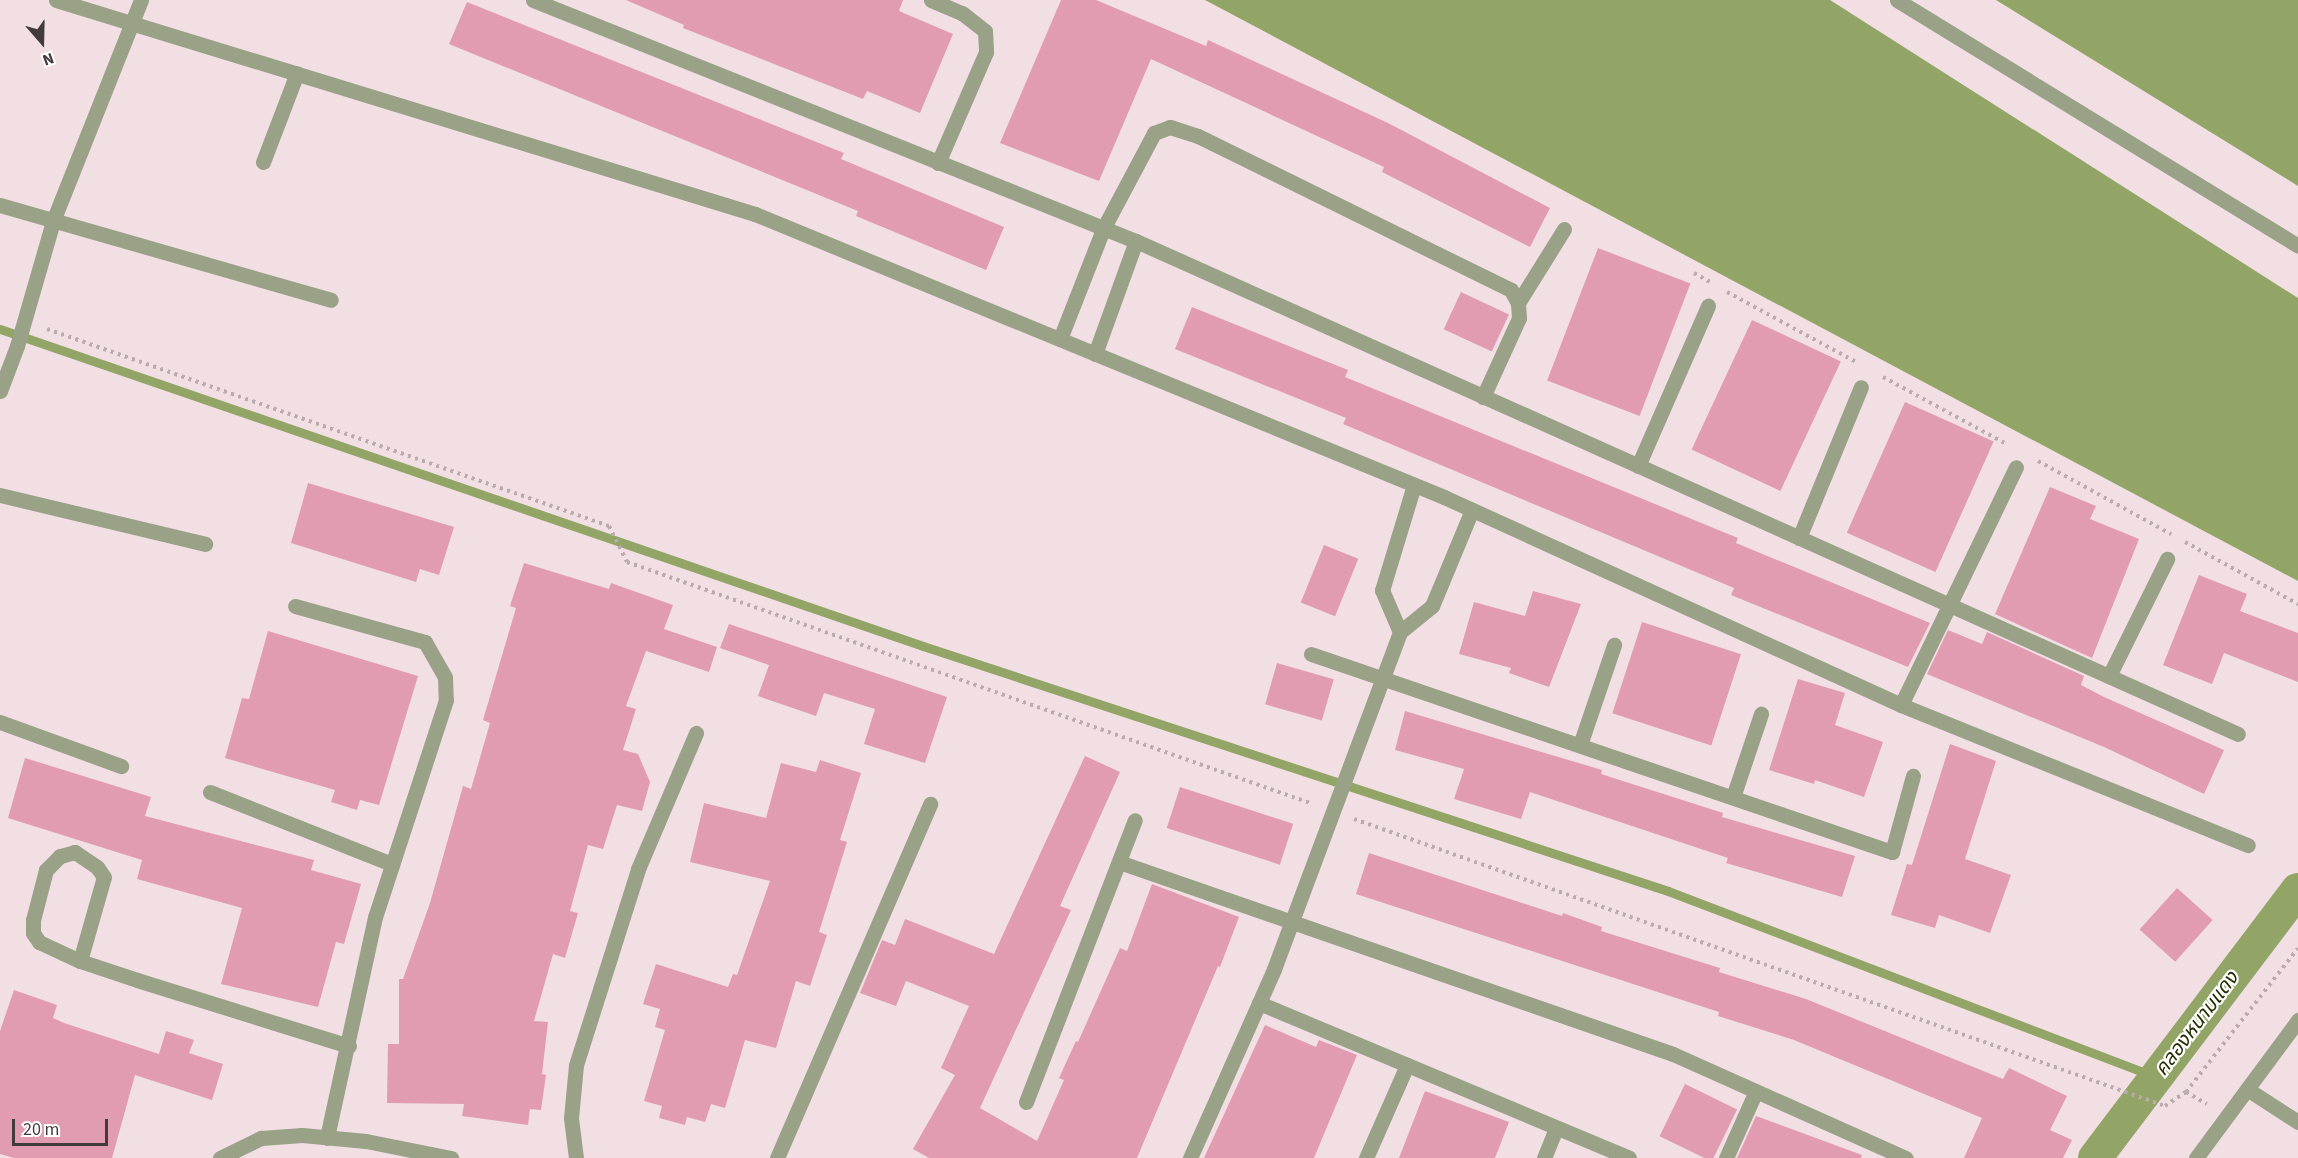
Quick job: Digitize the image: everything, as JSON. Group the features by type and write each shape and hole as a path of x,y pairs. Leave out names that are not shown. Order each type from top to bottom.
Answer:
{"street":[{"path":"56,0 132,21 755,214 1414,485 1901,705 2248,846"},
{"path":"0,391 18,346 53,221 141,0"},
{"path":"533,0 1136,242 2238,734"},
{"path":"931,0 962,13 985,31 986,52 938,163"},
{"path":"1897,0 2298,246"},
{"path":"264,162 297,73"},
{"path":"1060,339 1103,229 1154,133 1170,127 1198,136 1511,291 1518,303 1519,318 1512,341 1483,397"},
{"path":"0,205 331,300"},
{"path":"1518,303 1564,230"},
{"path":"1095,354 1136,242"},
{"path":"1638,466 1708,306"},
{"path":"1799,538 1861,387"},
{"path":"1901,705 2016,467"},
{"path":"1400,632 1382,590 1414,485"},
{"path":"0,495 205,544"},
{"path":"1190,1158 1293,921 1358,740 1400,632 1432,606 1472,510"},
{"path":"2109,676 2167,559"},
{"path":"295,606 425,642 438,660 445,677 446,700 375,917 349,1046 327,1138"},
{"path":"1580,745 1614,645"},
{"path":"1311,654 1892,852 1913,776"},
{"path":"1733,797 1761,714"},
{"path":"0,722 121,766"},
{"path":"576,1158 571,1118 576,1065 638,869 696,734"},
{"path":"210,792 392,864"},
{"path":"777,1158 930,804"},
{"path":"1026,1102 1135,820"},
{"path":"80,961 104,877 97,867 75,852 60,856 46,870 33,933 39,942 80,961 349,1046"},
{"path":"1119,862 1673,1054 1906,1158"},
{"path":"1259,1003 1629,1158"},
{"path":"2196,1158 2225,1115 2298,1020"},
{"path":"1366,1158 1407,1065"},
{"path":"2247,1089 2298,1122"},
{"path":"1726,1158 1756,1091"},
{"path":"1544,1158 1556,1128"},
{"path":"220,1158 261,1138 327,1138 366,1141 416,1154 451,1158"}],"path":[{"path":"1694,273 1715,285"},
{"path":"1725,290 1861,364"},
{"path":"25,321 609,526 627,562 1320,807"},
{"path":"1881,376 2017,450"},
{"path":"2027,456 2173,535"},
{"path":"2183,541 2298,604"},
{"path":"1342,815 2165,1106 2186,1092 2298,948"},
{"path":"2186,1092 2225,1115"}],"shaded area":[{"path":"1205,0 1830,0 2298,298 2298,581"},
{"path":"1996,0 2298,0 2298,186"}],"building":[{"path":"626,0 903,0 899,11 953,34 920,113 867,91 863,99 683,28 684,25"},
{"path":"1061,0 1096,0 1206,46 1208,40 1388,123 1550,208 1530,247 1382,172 1384,167 1151,59 1099,181 1000,143"},
{"path":"467,2 844,153 841,159 1004,227 986,270 856,216 858,211 449,44"},
{"path":"1598,248 1690,283 1640,416 1547,381"},
{"path":"1461,292 1509,314 1492,352 1444,329"},
{"path":"1192,307 1348,370 1345,377 1738,538 1736,543 1930,623 1908,667 1731,595 1734,588 1343,424 1346,418 1175,349"},
{"path":"1752,320 1841,361 1780,491 1692,450"},
{"path":"1905,402 1994,441 1935,572 1847,533"},
{"path":"308,483 454,527 439,575 420,569 416,582 291,543"},
{"path":"2050,487 2096,506 2090,519 2139,539 2092,658 1995,614"},
{"path":"1324,545 1358,559 1335,616 1301,602"},
{"path":"524,563 609,589 611,583 673,605 664,629 717,647 709,672 646,651 626,706 636,709 623,750 638,754 650,782 642,811 617,805 603,849 588,845 570,911 578,913 565,958 553,954 534,1021 548,1022 542,1074 546,1075 541,1110 530,1109 528,1125 462,1116 464,1104 387,1103 388,1044 399,1044 399,979 403,979 430,903 463,786 471,789 490,723 483,720 516,608 510,606"},
{"path":"2199,575 2247,594 2240,611 2298,633 2298,682 2224,653 2212,684 2163,665"},
{"path":"1533,591 1581,604 1549,687 1509,673 1511,668 1459,654 1474,602 1525,616"},
{"path":"1642,622 1741,654 1711,745 1612,713"},
{"path":"729,624 947,697 925,763 864,744 875,709 824,693 816,716 758,696 769,665 720,648"},
{"path":"1948,630 1982,644 1987,632 2084,676 2081,685 2104,697 2224,750 2204,794 2104,747 1927,674"},
{"path":"268,631 418,676 379,805 360,800 357,810 331,802 335,790 225,758 242,698 249,699"},
{"path":"1277,663 1334,679 1322,721 1265,704"},
{"path":"1798,679 1845,693 1835,725 1883,742 1864,797 1815,780 1814,784 1769,770"},
{"path":"1405,711 1602,770 1601,774 1723,813 1722,817 1855,856 1842,897 1726,863 1728,858 1530,792 1521,819 1454,799 1464,769 1395,750"},
{"path":"1950,744 1996,761 1965,859 2011,875 1990,933 1939,915 1935,928 1891,915 1907,864 1912,865"},
{"path":"1085,756 1120,772 1060,906 1071,910 980,1108 1037,1141 1064,1080 1059,1078 1076,1041 1078,1042 1120,948 1127,951 1152,884 1239,917 1220,967 1218,966 1137,1158 929,1158 913,1149 955,1075 941,1068 969,1006 906,981 896,1006 860,993 882,940 895,945 905,919 994,954"},
{"path":"25,758 151,797 145,816 314,860 311,870 361,884 344,944 336,942 318,1007 221,984 242,908 137,879 142,860 8,818"},
{"path":"820,760 861,773 840,840 847,842 819,932 827,935 810,986 796,981 776,1048 745,1040 725,1108 711,1104 705,1122 687,1117 685,1125 659,1118 662,1106 644,1101 665,1030 655,1027 660,1009 643,1004 656,964 728,987 733,974 737,975 770,881 690,862 704,803 766,818 781,763 816,772"},
{"path":"1180,787 1293,824 1280,865 1167,828"},
{"path":"1369,853 1562,916 1563,913 1602,927 1601,931 1720,968 1719,972 1806,999 2003,1079 2009,1068 2067,1096 2050,1130 2072,1140 2063,1158 1964,1158 1982,1118 1794,1040 1718,1016 1719,1012 1356,894"},
{"path":"2177,888 2213,920 2175,962 2140,930"},
{"path":"14,990 57,1005 53,1018 64,1023 159,1054 166,1031 194,1040 189,1053 223,1064 212,1100 135,1075 112,1158 14,1158 0,1154 0,1031"},
{"path":"1265,1025 1316,1047 1319,1040 1357,1055 1314,1158 1204,1158"},
{"path":"1685,1084 1737,1109 1713,1158 1704,1158 1660,1136"},
{"path":"1425,1091 1509,1122 1495,1158 1399,1158"},
{"path":"1756,1116 1862,1155 1861,1158 1737,1158"}],"waterway":[{"path":"0,329 923,646 1668,891 2156,1077"},
{"name":"คลองหนามแดง","path":"2095,1158 2298,890"}]}
